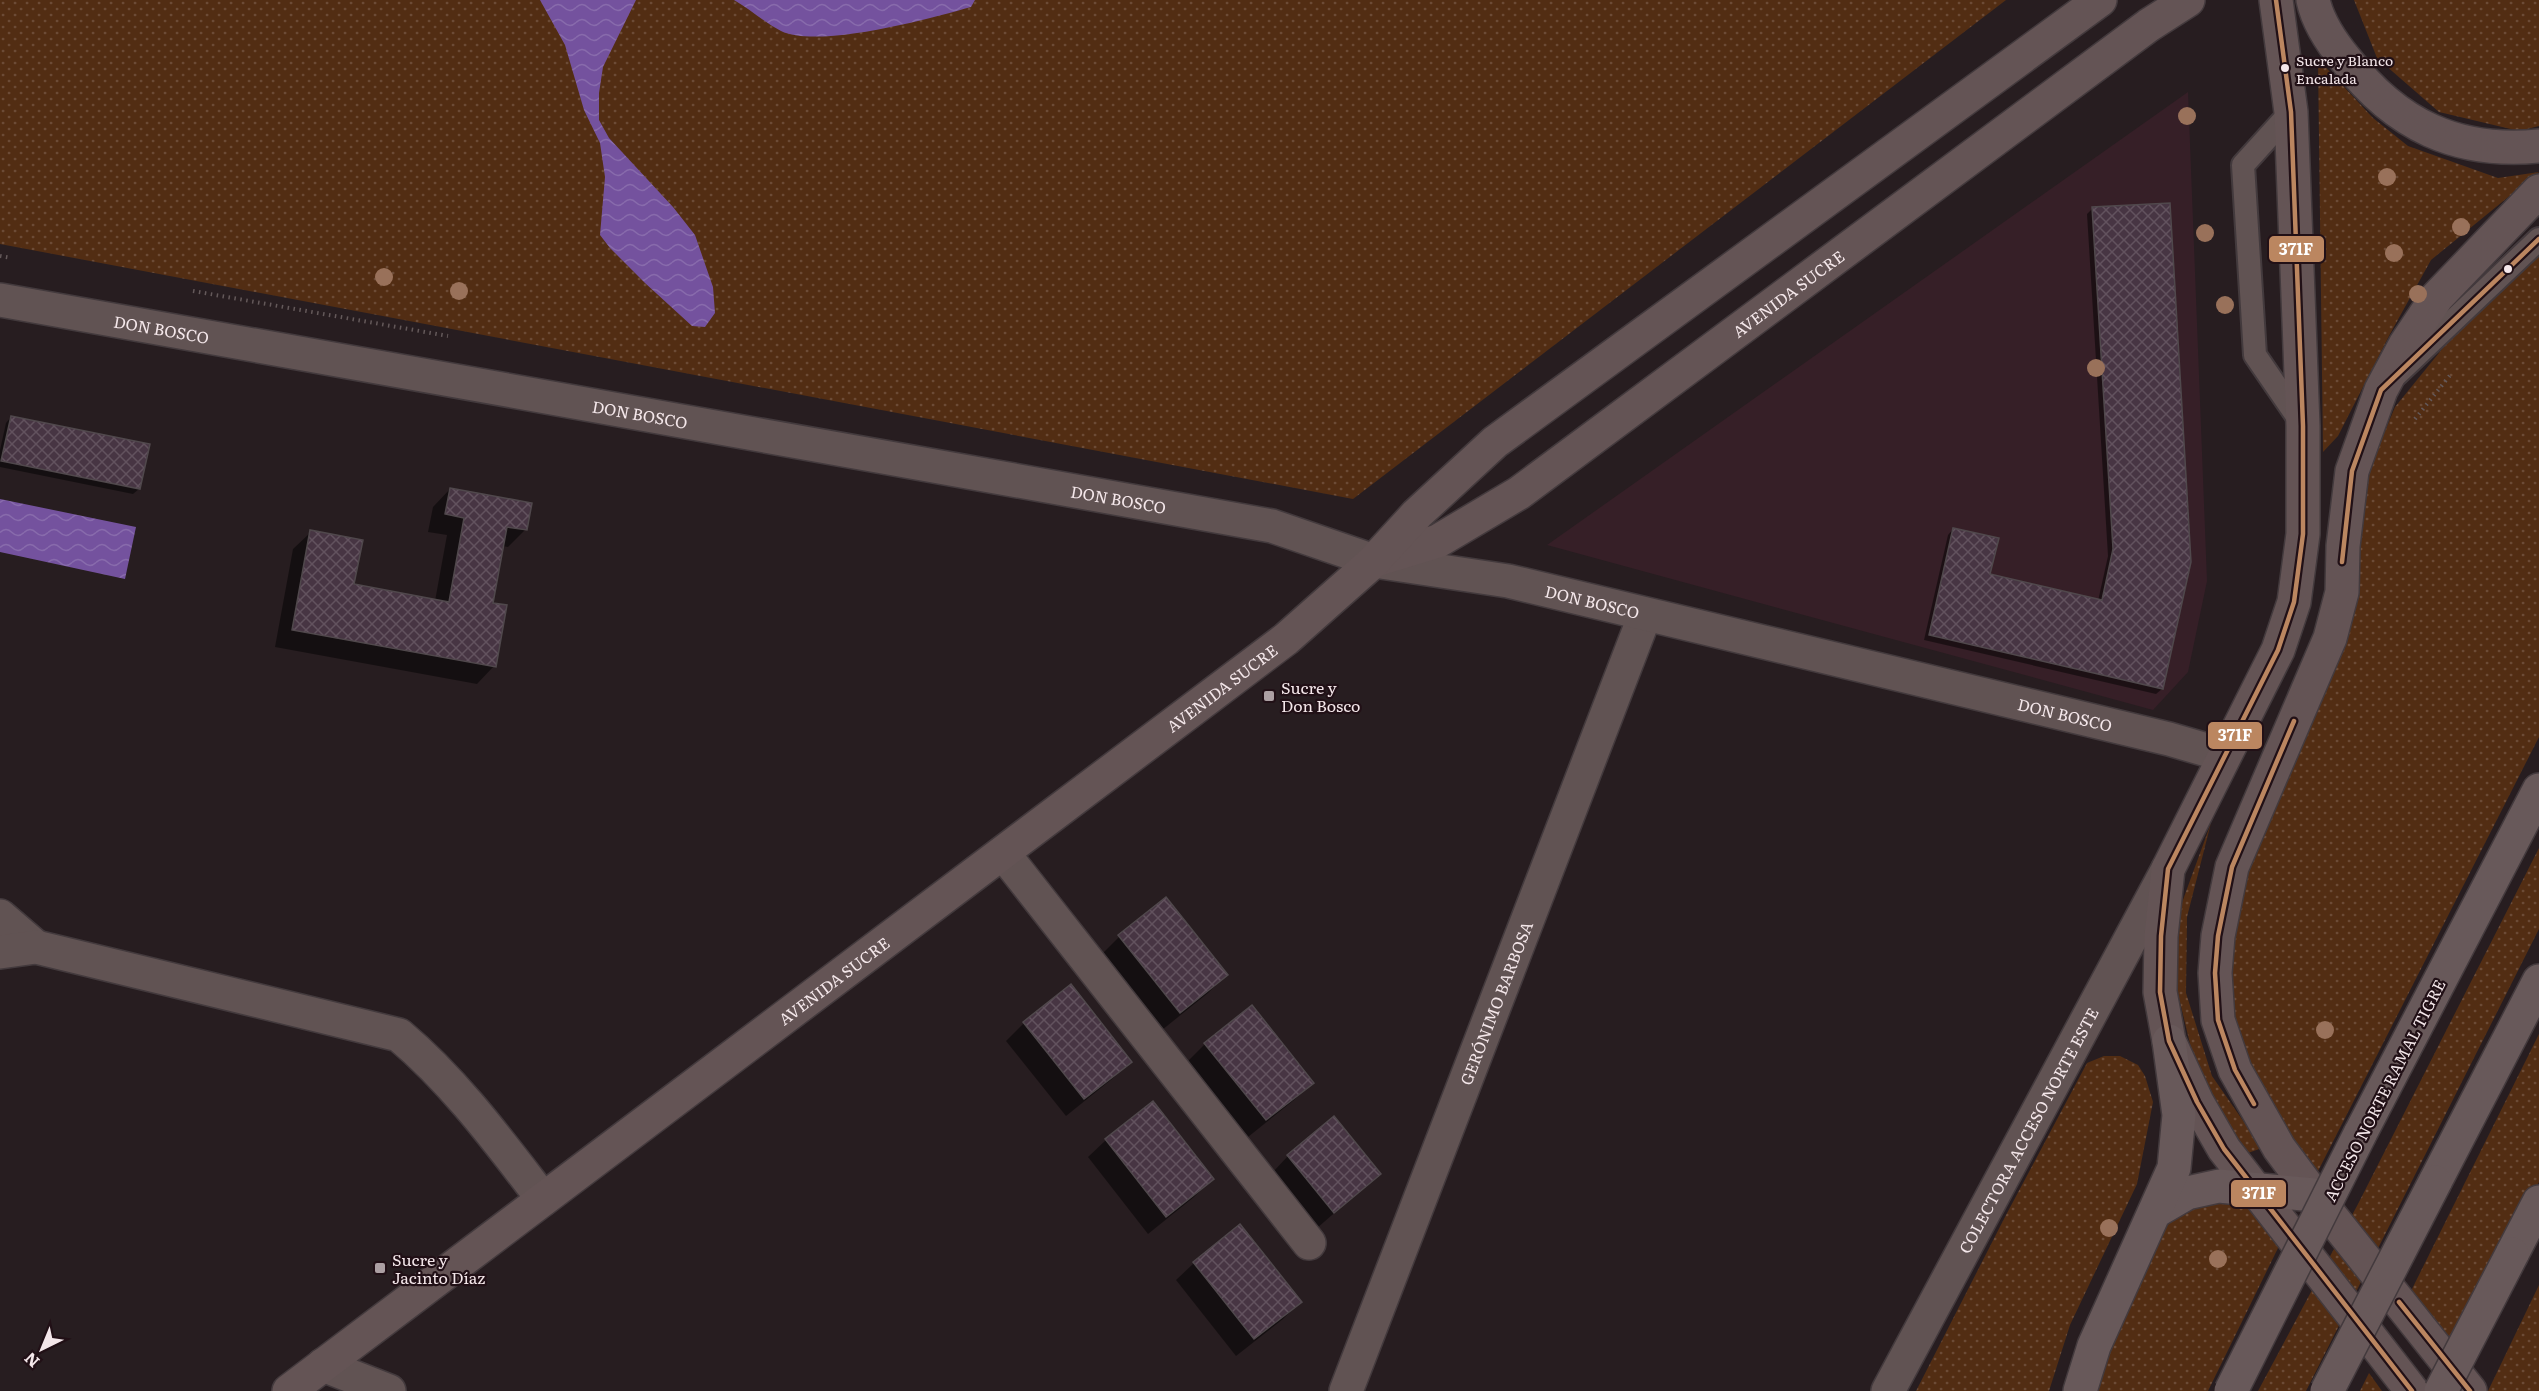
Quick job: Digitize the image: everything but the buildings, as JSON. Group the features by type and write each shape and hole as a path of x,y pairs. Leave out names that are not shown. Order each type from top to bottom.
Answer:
{"highway":[{"name":"ACCESO NORTE RAMAL TIGRE","path":"2231,1391 2360,1134 2539,790"},
{"path":"2327,1391 2539,981"},
{"path":"2080,1391 2094,1346 2174,1168 2179,1115 2169,1041"},
{"path":"2156,1211 2187,1193 2219,1186 2314,1195"},
{"path":"2441,1391 2539,1202"}],"main road":[{"name":"AVENIDA SUCRE","path":"289,1391 1286,639 1374,561 1417,514 1495,442 2100,0"},
{"name":"AVENIDA SUCRE","path":"1374,561 1438,541 1519,493 2149,25 2188,0"},
{"path":"2298,4 2291,112 2303,426 2303,534 2294,602 2274,659 2168,869 2160,992 2169,1041 2197,1102 2224,1149 2412,1391"},
{"path":"2298,4 2367,88 2404,117 2454,140 2510,149 2539,146"},
{"path":"2470,1391 2279,1148 2235,1070 2218,1020 2215,973 2218,936 2232,867 2330,638 2342,592 2343,546 2352,471 2381,390 2404,345 2437,297 2539,191"}],"street":[{"name":"DON BOSCO","path":"0,300 1272,526 1374,561 1508,581 2169,739 2224,755"},
{"name":"GERÓNIMO BARBOSA","path":"1346,1391 1645,615"},
{"path":"1004,853 1309,1243"},
{"name":"COLECTORA ACCESO NORTE ESTE","path":"1888,1391 2168,869"},
{"path":"0,916 36,947"},
{"path":"0,952 36,947 399,1035 417,1050 479,1116 543,1199"},
{"path":"323,1365 389,1391"}],"lane":[{"path":"2291,112 2242,165 2255,355 2303,426"},
{"path":"2381,390 2539,239"}],"path":[{"path":"2412,422 2455,369"}],"shaded area":[{"path":"0,0 2006,0 1353,499 0,244"},
{"path":"2354,0 2539,0 2539,126 2519,131 2439,112 2377,58"},
{"path":"2318,59 2373,118 2408,146 2498,178 2539,172 2431,260 2338,436 2323,452"},
{"path":"2188,92 2207,581 2188,672 2153,710 1547,545"},
{"path":"2539,237 2539,737 2315,1177 2242,1058 2223,992 2238,871 2368,472 2395,407 2460,327"},
{"path":"2211,823 2187,917 2186,993 2212,1076 2262,1148 2248,1153 2200,1085 2178,994 2176,919"},
{"path":"2539,848 2539,929 2306,1391 2258,1391 2358,1204"},
{"path":"2539,1034 2539,1182 2454,1349 2408,1297"},
{"path":"2104,1056 2120,1056 2138,1065 2145,1076 2153,1102 2137,1184 2070,1325 2049,1391 1916,1391 2087,1063"},
{"path":"2242,1200 2279,1246 2208,1391 2089,1391 2174,1207"},
{"path":"2539,1285 2539,1391 2488,1391"},
{"path":"2369,1373 2382,1391 2360,1391"}],"water":[{"path":"540,0 636,0 603,67 599,93 599,120 609,138 673,207 695,235 713,287 715,313 705,327 692,326 645,283 600,235 605,177 600,143 584,110 565,45"},
{"path":"734,0 975,0 971,7 902,25 820,37 798,36 781,31"},
{"path":"0,499 136,527 125,579 0,552"}],"transit line":[{"name":"371F","path":"2276,0 2291,112 2303,426 2303,534 2294,602 2278,650 2168,869 2161,936 2160,992 2169,1041 2197,1102 2224,1149 2412,1391"},
{"name":"371F","path":"2342,562 2352,471 2381,390 2539,239"},
{"name":"371F","path":"2254,1104 2235,1070 2218,1020 2215,973 2218,936 2232,867 2294,721"},
{"name":"371F","path":"2399,1302 2470,1391"}],"place":[{"name":"Sucre y Blanco Encalada","path":"2285,68"},
{"name":"Sucre y Don Bosco","path":"1269,696"},
{"name":"Sucre y Jacinto Díaz","path":"380,1268"}]}
